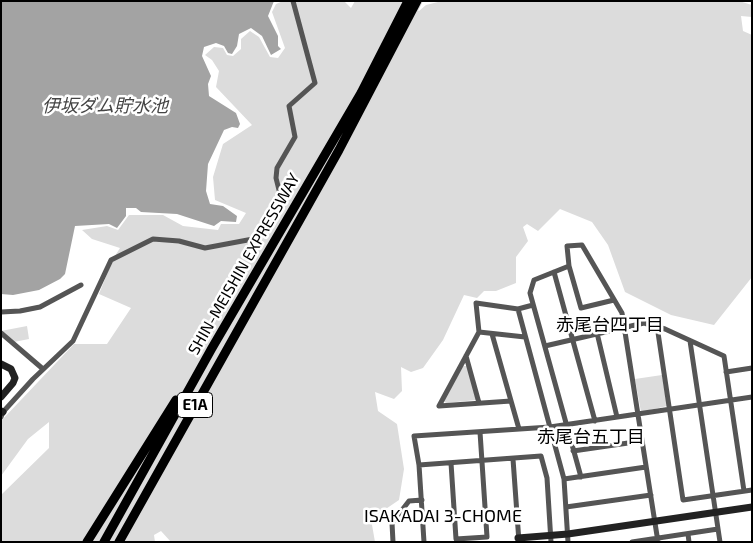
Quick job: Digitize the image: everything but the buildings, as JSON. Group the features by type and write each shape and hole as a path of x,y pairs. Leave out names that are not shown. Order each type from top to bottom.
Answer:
{"highway":[{"name":"SHIN-MEISHIN EXPRESSWAY","path":"121,542 131,520 334,159 401,25 408,1"},
{"name":"SHIN-MEISHIN EXPRESSWAY","path":"104,542 212,348 401,25 417,1"},
{"path":"85,542 212,348"}],"street":[{"path":"2,413 43,369 73,341 112,259 153,239 179,240 205,248 253,239 266,230 281,198 276,178 276,168 296,136 289,106 314,83 294,1"},
{"path":"614,300 581,308 569,266 567,246 582,245 622,313 657,540"},
{"path":"569,266 534,280 530,293 580,477"},
{"path":"554,272 595,420"},
{"path":"1,312 20,312 40,307 81,285"},
{"path":"511,401 439,406 479,332 476,303 518,308 533,305"},
{"path":"518,308 564,479 568,538"},
{"path":"544,346 644,323 657,326 724,356 744,491"},
{"path":"657,326 683,500 752,490"},
{"path":"479,332 525,337"},
{"path":"1,333 43,369"},
{"path":"597,333 616,417"},
{"path":"492,334 519,429"},
{"path":"690,341 720,542"},
{"path":"466,356 480,403"},
{"path":"1,364 11,369 15,378 1,397"},
{"path":"726,372 752,368"},
{"path":"424,542 420,464 414,436 550,427 752,397"},
{"path":"451,463 456,539 487,537 480,432"},
{"path":"573,451 642,441"},
{"path":"420,464 541,456 547,478 551,539"},
{"path":"513,459 518,540 568,538 752,507"},
{"path":"564,479 646,467"},
{"path":"566,507 650,495"},
{"path":"393,542 392,523 409,501 422,500"},
{"path":"632,542 657,540 718,529"},
{"path":"688,534 689,542"}],"shaded area":[{"path":"283,1 344,1 351,8 355,1 402,1 419,11 426,5 442,1 739,1 752,5 752,17 741,16 743,31 752,35 752,277 714,325 671,315 625,292 608,245 592,222 560,209 538,231 527,224 523,227 528,241 516,257 516,283 496,291 484,291 477,298 464,295 443,340 423,368 411,372 401,367 402,391 394,399 375,392 378,411 397,424 404,469 399,500 371,519 375,542 171,542 161,531 154,535 155,542 1,542 1,495 49,448 49,422 28,439 1,476 1,421 74,344 107,344 131,308 99,294 113,259 120,248 92,239 82,230 107,226 118,230 129,215 163,215 183,226 218,230 221,224 239,224 246,213 215,200 213,177 223,144 252,125 216,87 219,71 212,60 205,55 214,47 223,48 227,55 233,56 241,49 241,39 250,31 259,37 270,57 278,58 285,48 272,12 276,4"},
{"path":"27,326 29,339 14,342 1,331"},
{"path":"463,366 467,366 476,400 446,403 444,401"},
{"path":"662,375 667,406 641,412 635,379"}],"water":[{"name":"伊坂ダム貯水池","path":"1,1 274,1 268,16 278,36 278,46 281,49 271,55 262,36 251,28 239,34 237,46 232,54 228,53 224,46 216,43 204,47 202,56 211,76 208,84 209,96 236,113 240,124 238,128 232,127 224,130 208,164 206,191 210,204 223,206 237,216 236,222 221,221 214,226 177,214 141,212 136,208 126,208 126,216 117,228 109,224 75,226 65,274 60,279 39,290 13,295 1,294"}],"district":[{"name":"赤尾台四丁目","path":"610,325"},
{"name":"赤尾台五丁目","path":"591,437"},
{"name":"ISAKADAI 3-CHOME","path":"443,516"}]}
